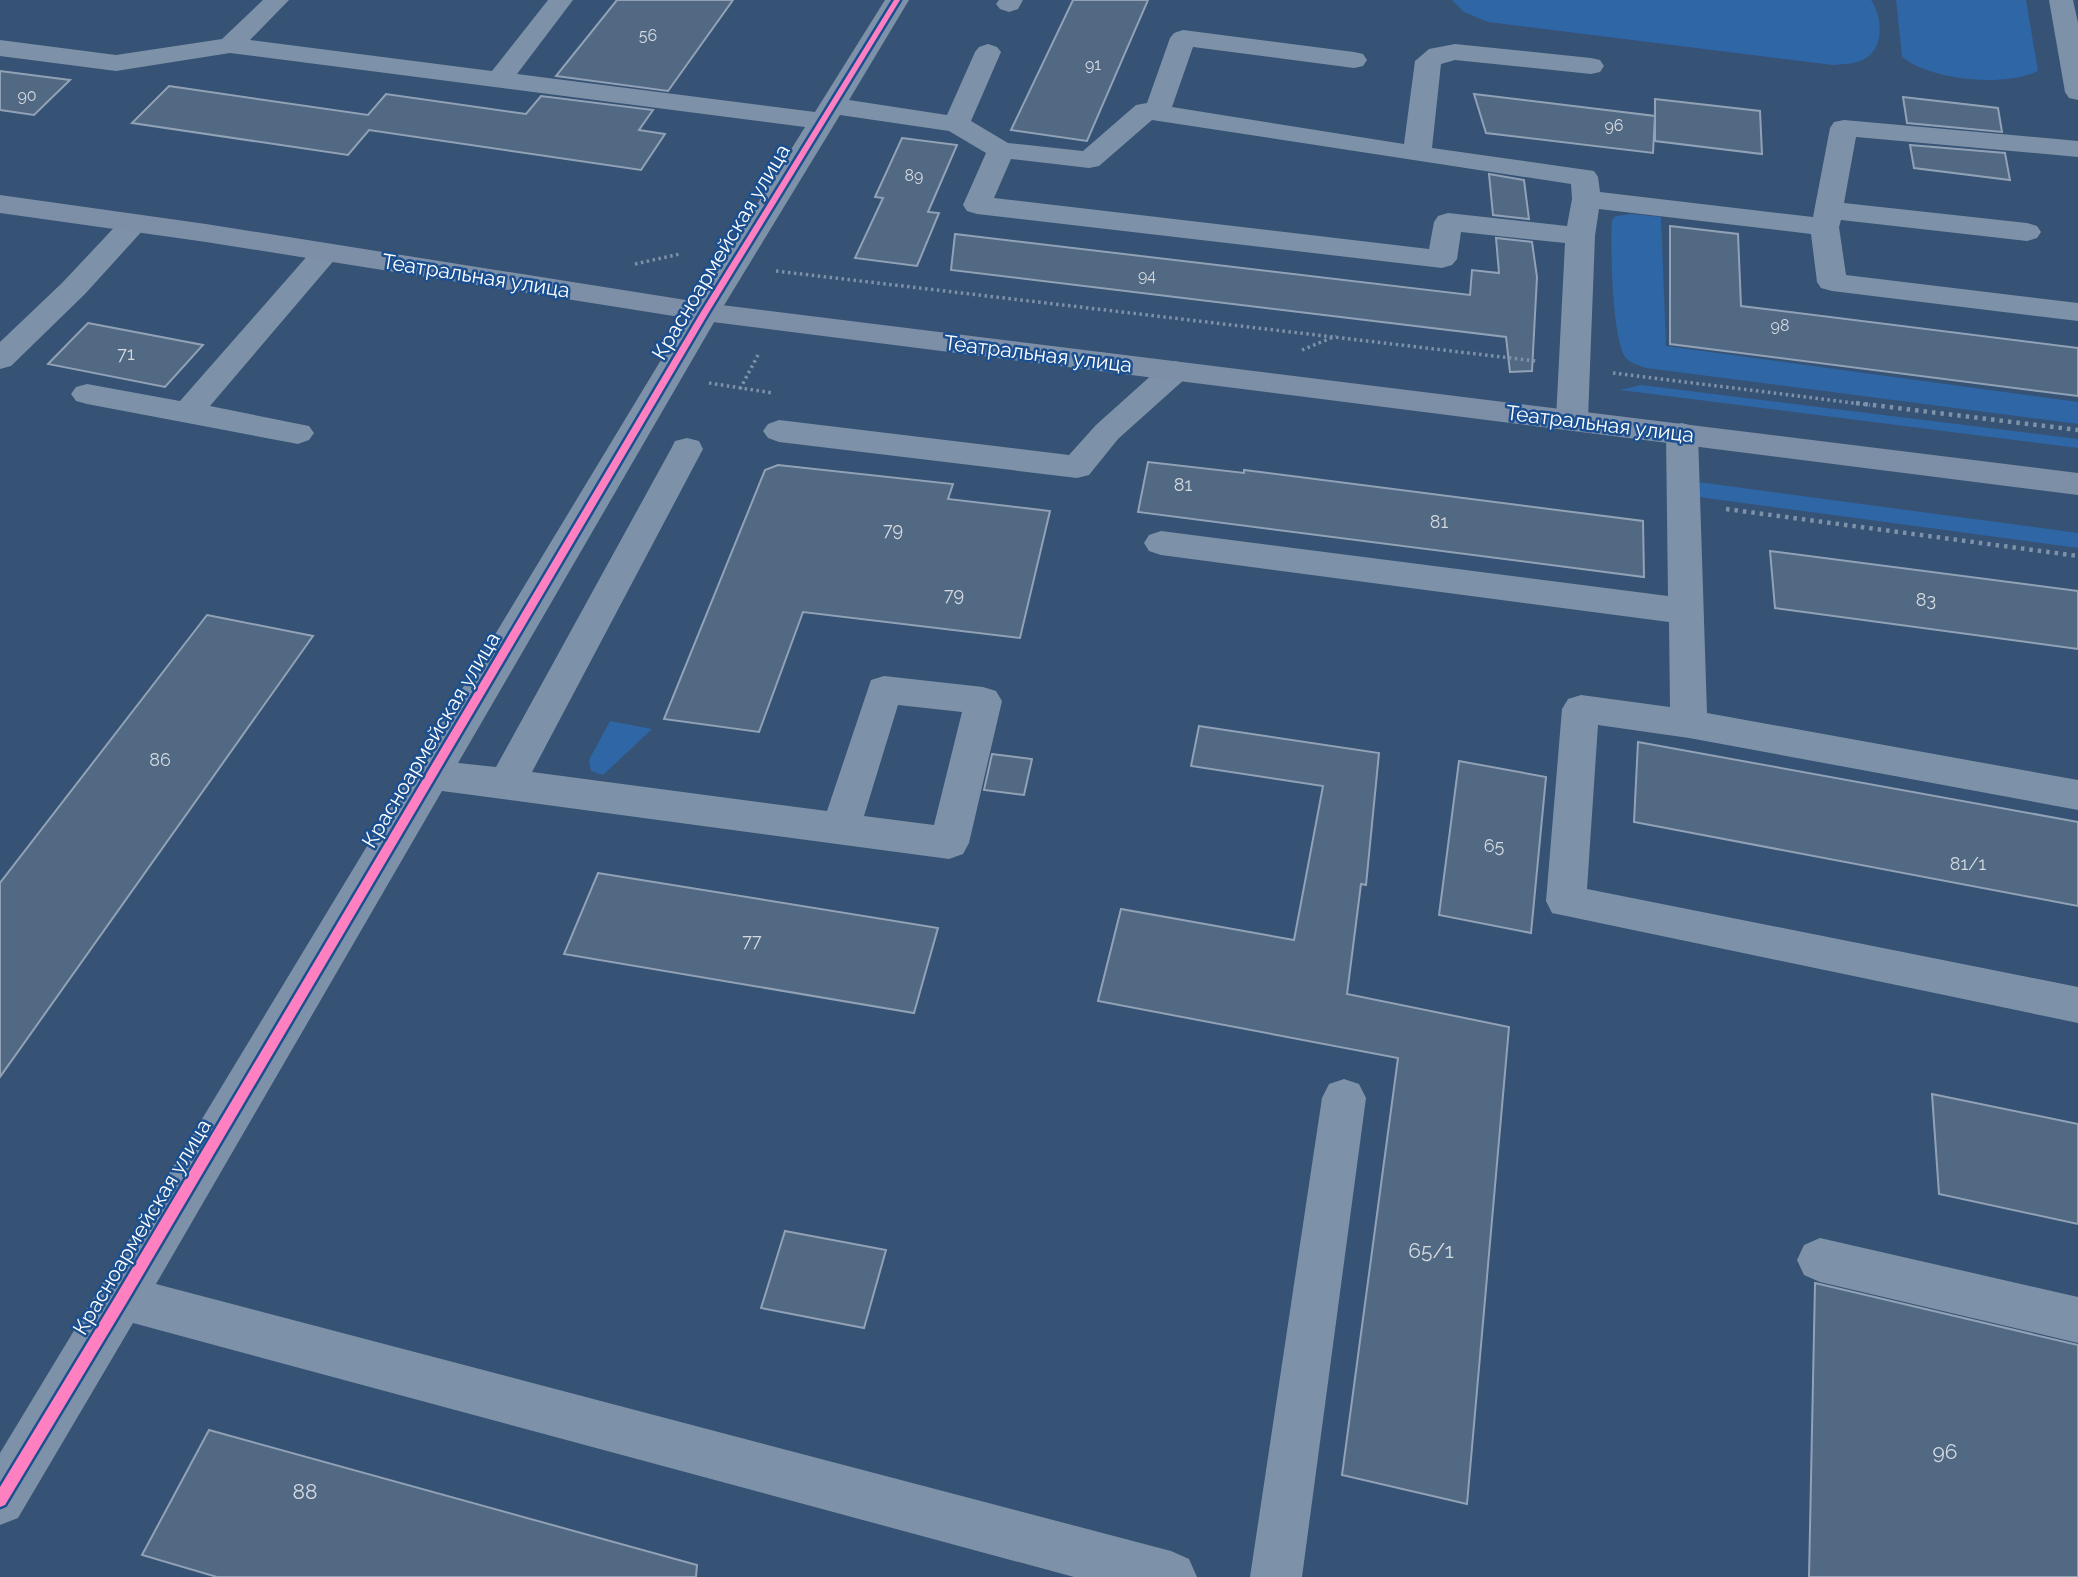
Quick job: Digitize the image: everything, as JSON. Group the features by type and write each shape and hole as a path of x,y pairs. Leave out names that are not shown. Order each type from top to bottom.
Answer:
{"main road":[{"name":"Театральная улица","path":"0,204 705,312 2078,484"}],"street":[{"path":"230,45 277,0"},
{"path":"499,79 561,0"},
{"name":"Красноармейская улица","path":"0,1500 705,312 897,0"},
{"path":"2061,0 2078,92"},
{"path":"1157,113 1182,38 1354,60"},
{"path":"0,48 116,63 230,45 499,79 828,114 956,124 1001,150 1089,160 1146,111 1417,154 1584,177 1586,199 1580,236 1572,419"},
{"path":"956,124 988,52"},
{"path":"1417,154 1428,61 1438,54 1455,52 1591,66"},
{"path":"2078,149 1844,128 1826,218 1832,282 2078,312"},
{"path":"1001,150 977,205 1442,259 1448,222 1580,236"},
{"path":"1586,199 2026,232"},
{"path":"0,359 74,288 134,223"},
{"path":"187,413 326,252"},
{"path":"779,431 1077,467 1107,432 1175,371"},
{"path":"87,394 298,433"},
{"path":"1682,435 1689,724"},
{"path":"507,783 687,449"},
{"path":"1161,543 1685,611"},
{"path":"432,775 507,783 840,830 949,843 983,701 884,690 840,830"},
{"path":"2078,795 1689,724 1581,709 1566,901 2078,1005"},
{"path":"1276,1577 1344,1098"},
{"path":"1820,1260 2078,1320"},
{"path":"122,1298 1171,1577"}],"path":[{"path":"629,266 680,254"},
{"path":"770,270 1511,356"},
{"path":"799,284 806,274"},
{"path":"1293,353 1336,336"},
{"path":"740,389 758,355"},
{"path":"1574,369 2078,430"},
{"path":"1684,504 2078,556"}],"shaded area":[{"path":"1452,0 1871,0 1878,14 1880,31 1876,46 1866,58 1855,63 1833,65 1488,22 1464,12"},
{"path":"1896,0 2026,0 2038,71 2023,76 1988,80 1949,76 1915,65 1902,57"},
{"path":"1632,214 1661,217 1666,346 2078,402 2078,424 1646,368 1633,363 1626,358 1621,348 1618,333 1611,249 1612,220 1616,216"},
{"path":"1641,385 2078,439 2078,448 1620,390"},
{"path":"1698,482 2078,533 2078,548 1699,497"},
{"path":"610,721 652,729 603,775 591,771 589,760"}],"building":[{"path":"617,0 733,0 668,91 556,76"},
{"path":"1073,0 1148,0 1087,141 1011,130"},
{"path":"0,71 70,80 34,115 0,110"},
{"path":"169,86 368,115 386,94 526,114 541,96 653,110 639,130 665,134 641,170 369,130 348,155 132,123"},
{"path":"1474,94 1655,116 1653,153 1486,133"},
{"path":"1903,97 1998,108 2002,132 1907,123"},
{"path":"1655,99 1760,111 1762,154 1655,141"},
{"path":"902,138 957,145 928,212 939,213 917,266 855,258 883,198 875,197"},
{"path":"1910,145 2005,153 2010,180 1914,168"},
{"path":"1489,174 1524,180 1529,219 1493,215"},
{"path":"1670,226 1738,234 1741,306 2078,348 2078,396 1670,344"},
{"path":"955,234 1470,295 1472,270 1499,273 1496,238 1532,242 1537,277 1532,371 1510,372 1506,337 951,270"},
{"path":"88,323 203,345 165,387 48,364"},
{"path":"1148,462 1244,473 1244,470 1643,521 1644,577 1138,512"},
{"path":"778,465 953,484 948,499 1050,511 1020,638 803,612 759,732 664,719 765,470"},
{"path":"1770,551 2078,591 2078,649 1775,608"},
{"path":"207,615 313,636 0,1077 0,883"},
{"path":"1199,726 1379,753 1366,885 1361,884 1347,994 1509,1027 1467,1504 1342,1475 1398,1058 1098,1001 1121,909 1294,940 1323,786 1191,766"},
{"path":"1638,742 2078,822 2078,906 1634,822"},
{"path":"992,754 1032,759 1024,795 984,790"},
{"path":"1459,761 1546,777 1531,933 1439,915"},
{"path":"598,873 938,928 914,1013 564,954"},
{"path":"1932,1094 2078,1124 2078,1224 1939,1194"},
{"path":"785,1231 886,1250 864,1328 761,1308"},
{"path":"1815,1283 2078,1345 2078,1577 1809,1577"},
{"path":"209,1430 697,1565 696,1577 217,1577 142,1555"}],"cycle path":[{"path":"0,1500 705,312 897,0"}]}
